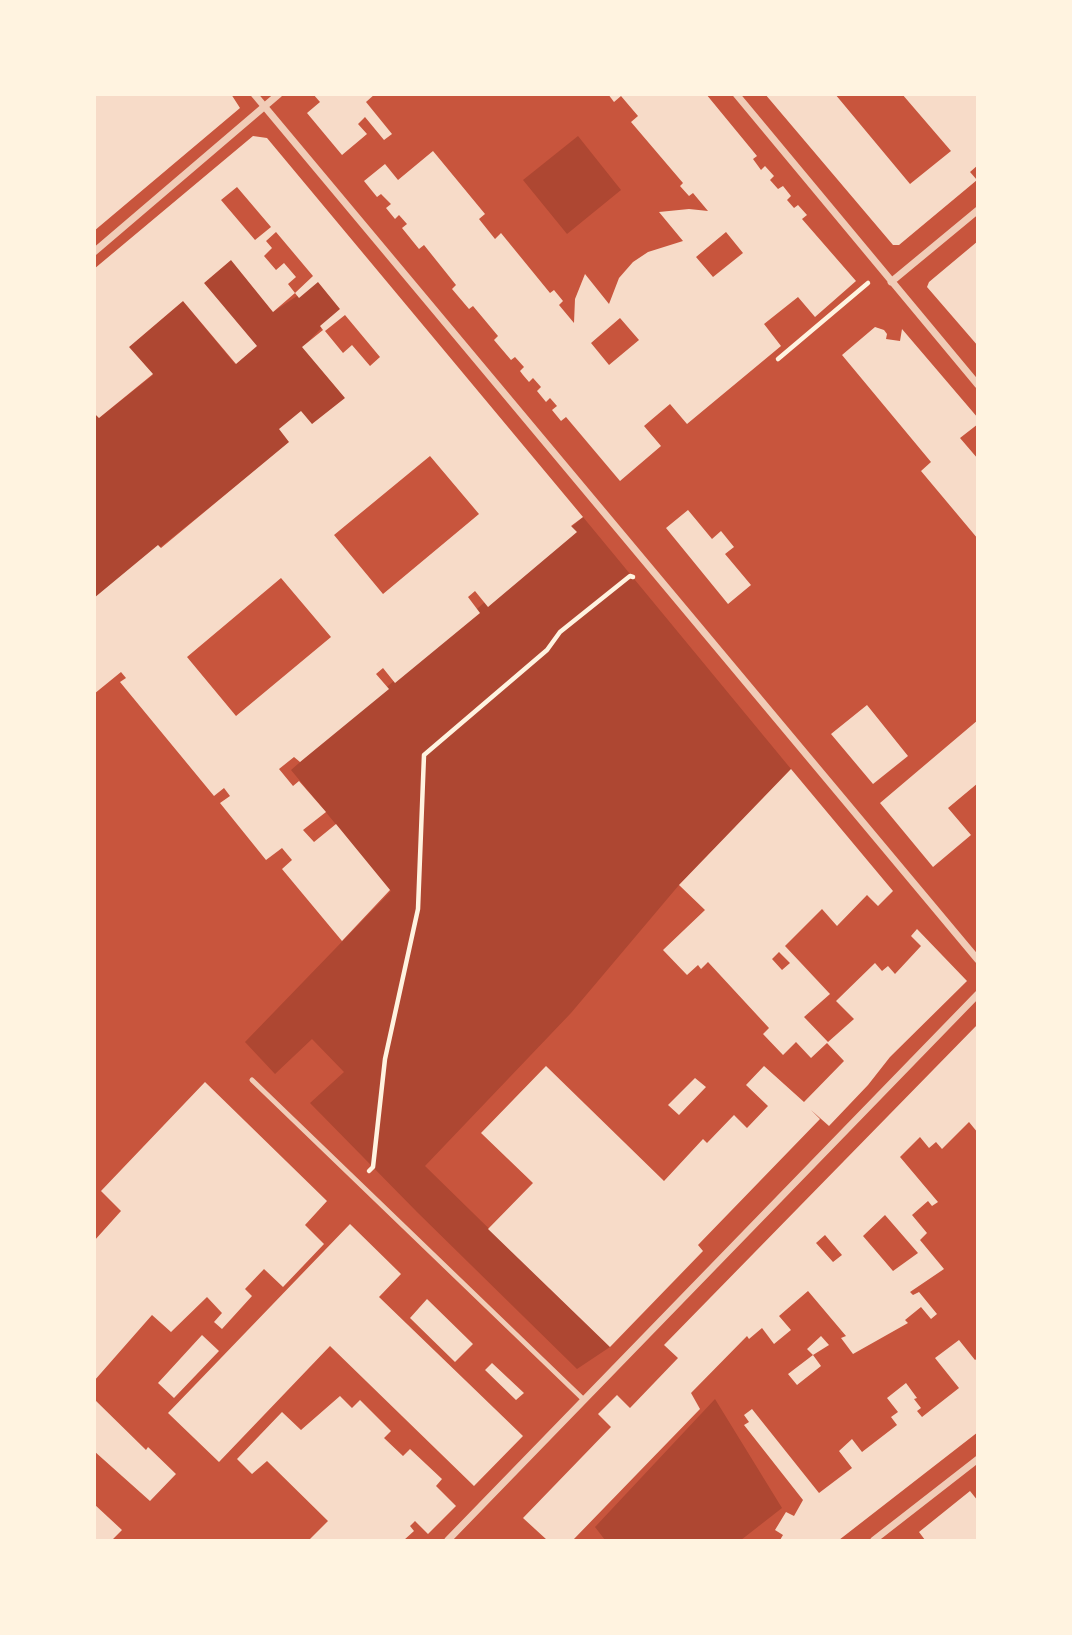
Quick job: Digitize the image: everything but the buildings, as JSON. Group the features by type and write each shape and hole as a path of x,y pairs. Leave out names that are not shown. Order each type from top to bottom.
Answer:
{"street":[{"path":"254,94 978,960"},
{"path":"94,252 279,94"},
{"path":"736,94 978,385"},
{"path":"891,282 978,210"},
{"path":"448,1541 978,994"},
{"path":"874,1541 978,1459"}],"lane":[{"path":"252,1080 584,1400"}],"path":[{"path":"778,359 881,271"},
{"path":"359,1182 373,1167 385,1059 418,909 424,755 547,650 560,632 630,576 646,585 657,577"}],"shaded area":[{"path":"578,136 621,190 567,234 523,180"},
{"path":"231,260 273,312 318,282 340,309 303,347 345,398 95,600 94,413 99,418 153,375 129,347 183,301 235,364 256,347 204,283"},
{"path":"583,517 791,769 679,885 571,1013 425,1166 610,1347 577,1369 310,1103 344,1072 312,1039 275,1074 245,1042 391,891 291,770"},
{"path":"715,1399 782,1508 741,1540 605,1540 595,1527"}]}
